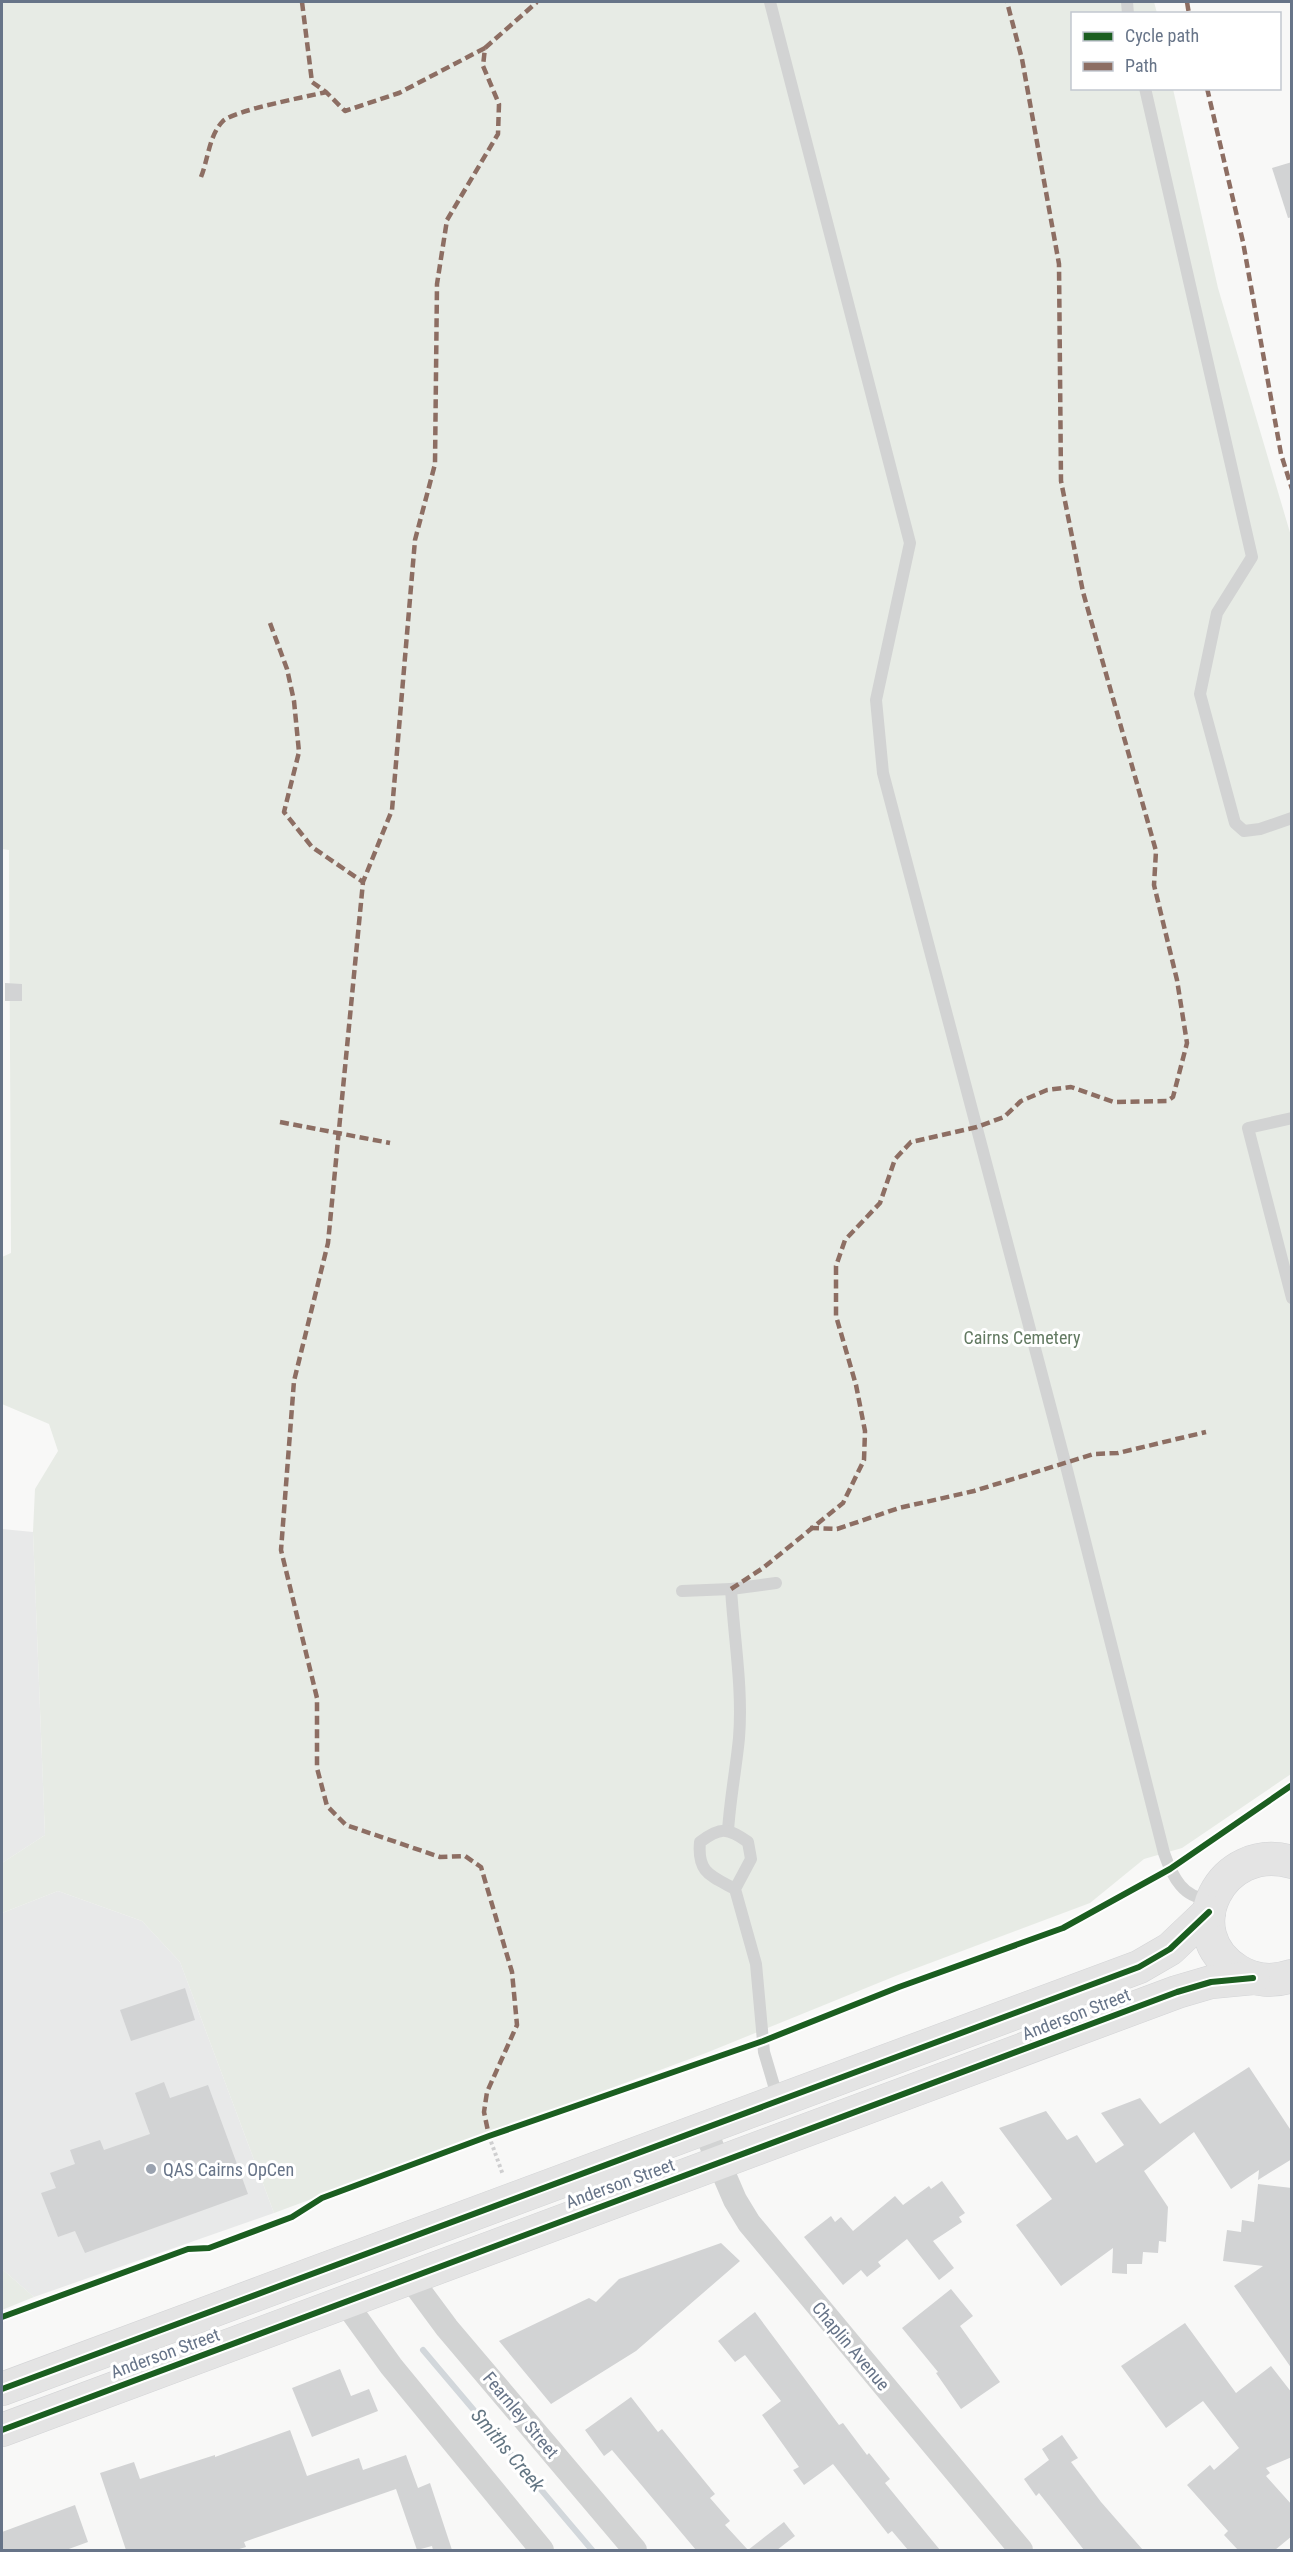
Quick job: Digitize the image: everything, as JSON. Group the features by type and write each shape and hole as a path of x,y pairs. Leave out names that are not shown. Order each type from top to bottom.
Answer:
{"main road":[{"name":"Anderson Street","path":"2,2389 1139,1966 1170,1948 1210,1905 1231,1872 1250,1861 1285,1858"},
{"path":"1210,1905 1210,1931 1222,1957 1236,1970 1275,1983"},
{"name":"Anderson Street","path":"2,2430 1195,1985 1275,1983"}],"street":[{"name":"Chaplin Avenue","path":"704,2128 735,2200 749,2223 1021,2550"},
{"name":"Fearnley Street","path":"410,2278 447,2328 635,2550"},
{"path":"345,2302 391,2366 542,2550"}],"lane":[{"path":"770,2 910,543 876,700 883,773 1065,1462 1164,1853 1170,1869 1185,1891 1210,1905"},
{"path":"1145,90 1252,557 1217,613 1200,694 1235,823 1244,831 1260,829 1292,818"},
{"path":"1292,1118 1248,1128 1292,1298"},
{"path":"682,1591 731,1589 776,1583"},
{"path":"728,1831 729,1805 739,1737 738,1682 731,1589"},
{"path":"735,1889 706,1874 698,1857 700,1842 715,1831 733,1830 748,1842 751,1859 735,1889 756,1965 765,2052 778,2100"}],"path":[{"path":"478,2140 500,2133"},
{"path":"489,2136 512,2198"}],"shaded area":[{"path":"2,1529 33,1532 45,1835 2,1863"},
{"path":"58,1891 142,1921 180,1962 274,2213 34,2297 2,2269 2,1913"}],"green space":[{"name":"Cairns Cemetery","path":"2,2 1154,2 1157,12 1071,12 1071,90 1173,90 1218,288 1291,536 1291,1774 1182,1848 1144,1859 1090,1903 898,1975 706,2053 274,2213 180,1962 142,1921 58,1891 2,1913 2,1863 45,1835 33,1532 35,1489 58,1451 49,1424 2,1404 2,1257 11,1253 9,850 2,849"},
{"path":"2,2269 34,2297 2,2310"}],"building":[{"path":"1292,162 1292,217 1288,218 1272,168"},
{"path":"5,983 22,984 22,1001 5,1001"},
{"path":"185,1988 195,2020 131,2041 120,2010"},
{"path":"1249,2067 1292,2132 1292,2159 1258,2180 1259,2170 1231,2189 1194,2132 1144,2171 1168,2207 1166,2242 1159,2241 1158,2253 1143,2252 1142,2264 1127,2264 1127,2274 1112,2273 1113,2248 1061,2286 1016,2225 1052,2199 999,2128 1046,2111 1067,2140 1077,2135 1096,2163 1124,2145 1101,2113 1140,2098 1160,2124"},
{"name":"QAS Cairns OpCen","path":"164,2082 170,2098 208,2085 248,2194 85,2253 75,2231 58,2237 41,2193 56,2188 50,2173 75,2164 70,2150 100,2140 104,2150 150,2134 135,2093"},
{"path":"942,2181 965,2213 959,2217 962,2222 933,2241 954,2268 939,2280 907,2239 878,2262 881,2266 867,2277 861,2270 843,2285 804,2237 831,2216 835,2222 841,2217 853,2231 895,2196 903,2205 929,2186 931,2189"},
{"path":"1258,2184 1292,2188 1292,2369 1234,2286 1263,2266 1223,2261 1227,2230 1241,2232 1242,2220 1254,2222"},
{"path":"721,2243 740,2261 636,2351 551,2404 499,2341 589,2298 596,2302 619,2279"},
{"path":"951,2289 973,2316 960,2326 1000,2382 961,2409 936,2373 938,2372 902,2328"},
{"path":"755,2312 839,2425 843,2423 867,2455 869,2453 890,2479 885,2483 940,2550 908,2550 892,2531 888,2534 833,2464 804,2485 793,2470 799,2467 762,2415 781,2401 745,2355 735,2362 718,2341"},
{"path":"1185,2323 1236,2393 1271,2366 1292,2393 1292,2457 1266,2468 1270,2473 1266,2476 1292,2505 1292,2536 1275,2550 1238,2550 1224,2535 1228,2531 1187,2485 1210,2465 1214,2470 1239,2448 1203,2401 1166,2428 1121,2366"},
{"path":"340,2369 351,2396 369,2389 378,2411 312,2437 292,2388"},
{"path":"631,2397 658,2432 662,2429 715,2494 710,2498 730,2521 725,2525 748,2550 696,2550 612,2450 604,2456 585,2430"},
{"path":"290,2430 307,2476 359,2458 363,2470 406,2455 418,2488 430,2483 452,2550 433,2550 432,2546 417,2550 396,2489 244,2542 246,2547 236,2550 126,2550 100,2473 134,2462 140,2479 215,2455 215,2457"},
{"path":"1062,2435 1078,2458 1071,2462 1101,2502 1143,2550 1084,2550 1039,2493 1036,2496 1024,2479 1049,2460 1042,2449"},
{"path":"75,2505 88,2542 66,2550 2,2550 2,2532"},
{"path":"784,2522 795,2536 777,2550 748,2550"}],"waterway":[{"name":"Smiths Creek","path":"423,2350 592,2550"}],"marked path":[{"path":"302,2 312,82 345,111 399,93 485,48 483,66 499,104 498,134 447,220 437,284 435,464 415,540 392,810 363,882 328,1243 294,1381 281,1550 317,1698 317,1768 327,1806 346,1825 440,1857 465,1856 481,1867 512,1972 517,2025 487,2092 484,2112 489,2136"},
{"path":"485,48 537,2"},
{"path":"731,1589 763,1568 843,1503 864,1460 865,1431 856,1385 836,1316 836,1266 845,1240 880,1203 895,1159 911,1142 977,1127 1004,1117 1021,1101 1047,1090 1071,1087 1114,1102 1167,1101 1173,1097 1187,1043 1177,980 1154,885 1156,851 1083,592 1061,481 1059,264 1022,59 1007,2"},
{"path":"1187,2 1189,12"},
{"path":"1207,90 1243,242 1281,454 1292,489"},
{"path":"201,177 212,140 223,121 256,108 326,92"},
{"path":"270,623 287,669 294,701 299,752 284,812 312,847 363,882"},
{"path":"280,1122 390,1143"},
{"path":"810,1528 837,1529 899,1508 974,1491 1094,1454 1118,1453 1206,1432"}],"cycle path":[{"path":"2,2317 188,2249 209,2248 292,2217 322,2198 489,2136 763,2041 899,1987 1063,1928 1170,1869 1292,1785"},
{"path":"2,2389 1139,1967 1170,1949 1209,1912"},
{"path":"2,2430 1177,1992 1211,1982 1253,1978"}],"place":[{"name":"QAS Cairns OpCen","path":"151,2169"}]}
